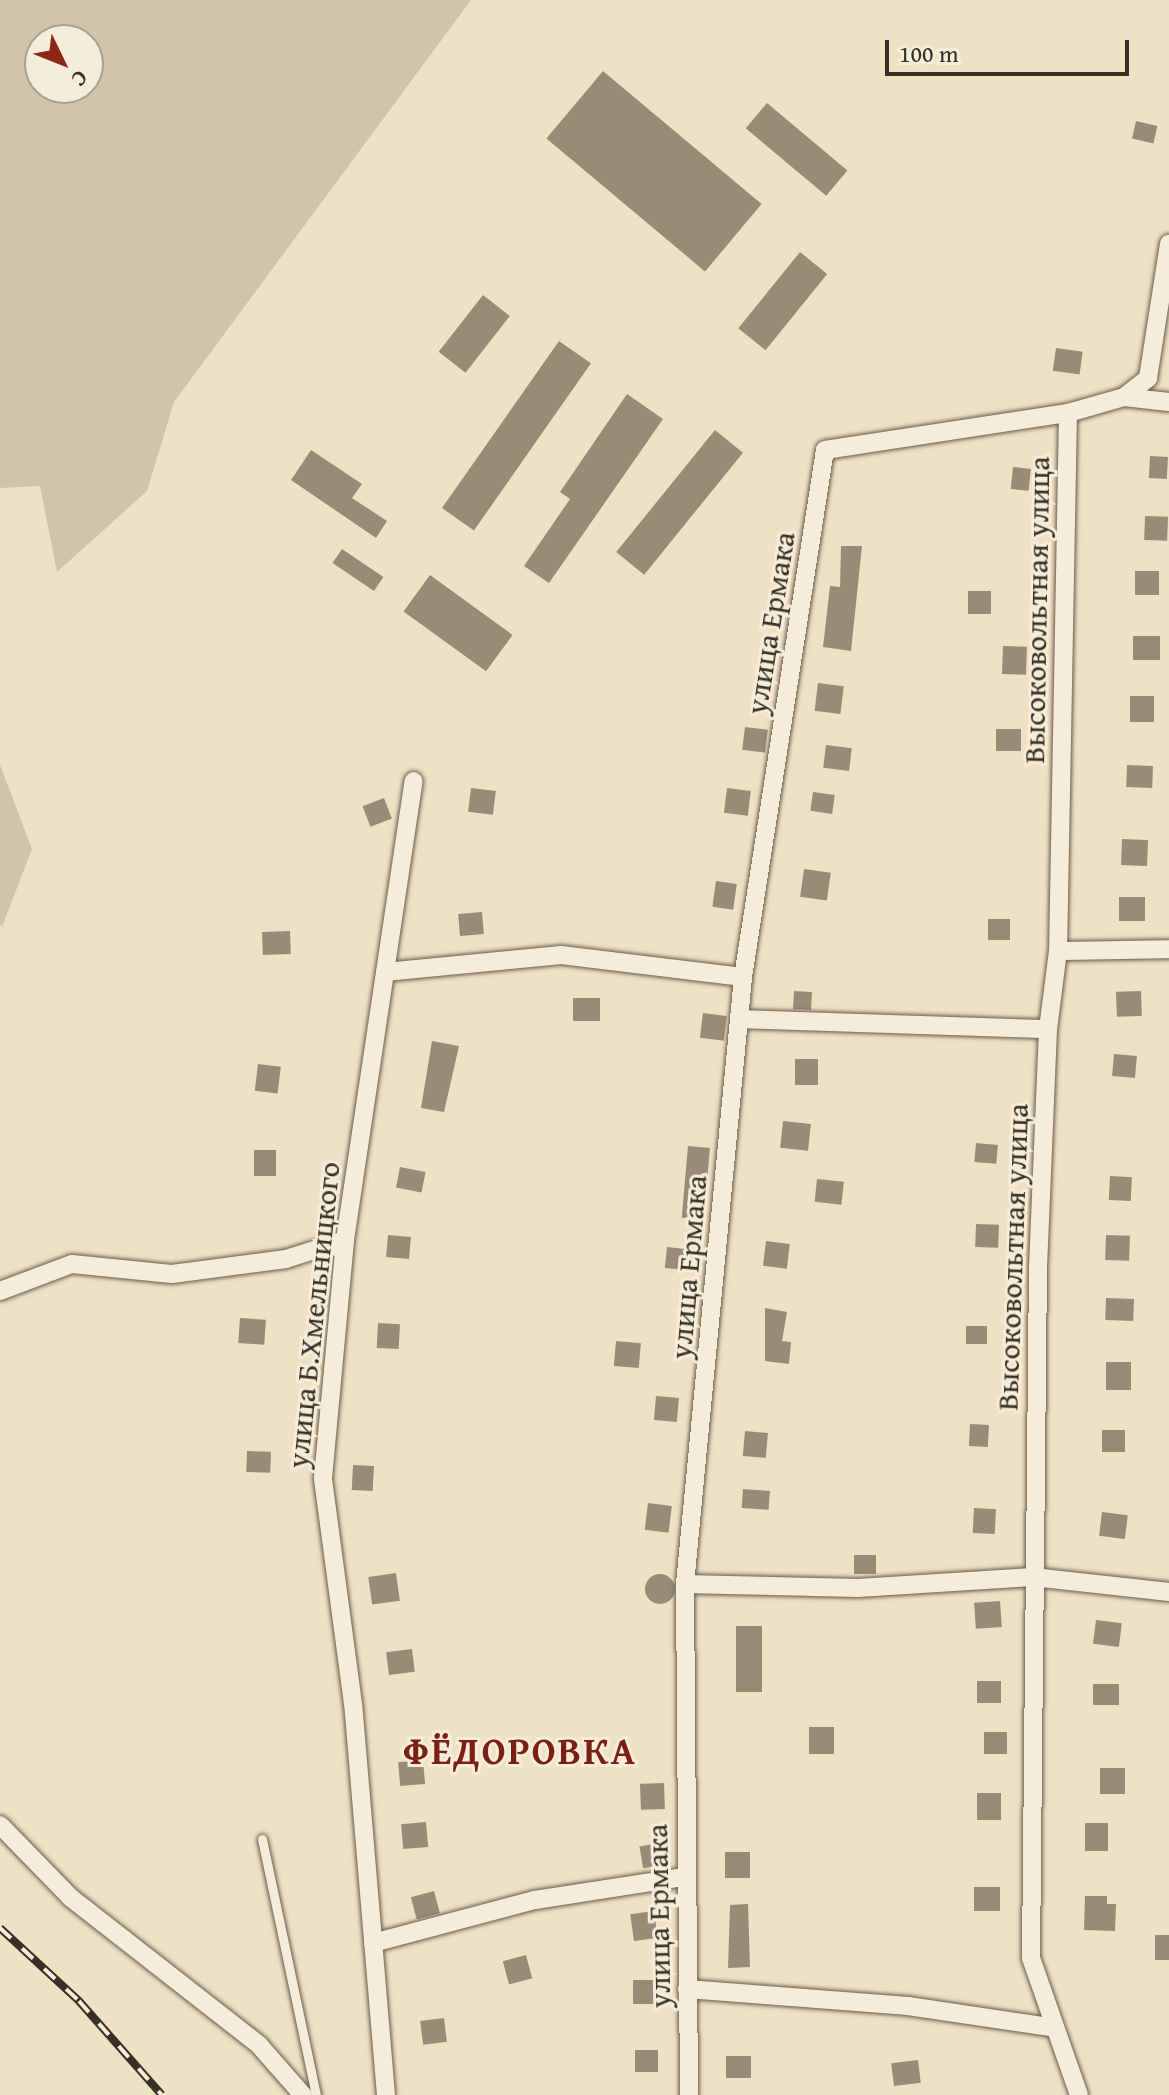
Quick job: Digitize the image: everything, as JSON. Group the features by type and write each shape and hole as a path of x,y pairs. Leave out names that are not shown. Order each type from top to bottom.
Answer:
{"street":[{"path":"1124,397 1148,378 1169,244"},
{"path":"1068,413 1124,397 1169,402"},
{"name":"улица Ермака","path":"689,2095 684,1877 685,1584 743,977 825,450 1068,413"},
{"name":"Высоковольтная улица","path":"1068,413 1058,951 1048,1029 1033,1577 1031,1958 1050,2027 1079,2095"},
{"name":"улица Б.Хмельницкого","path":"386,2095 353,1704 323,1478 345,1240 414,781"},
{"path":"1058,951 1169,949"},
{"path":"385,972 561,955 743,977"},
{"path":"739,1019 1048,1029"},
{"path":"0,1291 72,1264 172,1274 286,1259 345,1240"},
{"path":"685,1584 858,1588 1033,1577 1169,1592"},
{"path":"0,1825 71,1898 259,2045 303,2095"},
{"path":"373,1943 535,1900 684,1877"},
{"path":"687,1989 908,2006 1050,2027"}],"lane":[{"path":"262,1839 316,2095"}],"shaded area":[{"path":"0,0 471,0 174,402 147,491 57,572 40,486 0,488"},
{"path":"0,765 32,849 2,927 0,924"}],"building":[{"path":"603,71 762,204 705,271 546,138"},
{"path":"767,103 847,170 826,196 746,128"},
{"path":"1136,121 1157,126 1153,143 1132,139"},
{"path":"800,252 827,274 766,350 738,328"},
{"path":"483,295 510,316 465,373 439,352"},
{"path":"559,341 591,363 474,530 442,508"},
{"path":"1056,348 1083,352 1080,375 1053,371"},
{"path":"627,394 663,419 549,583 524,566 570,499 560,492"},
{"path":"715,430 743,453 644,575 616,552"},
{"path":"311,450 362,484 352,498 387,521 376,538 291,480"},
{"path":"1150,456 1168,457 1167,479 1149,478"},
{"path":"1013,467 1031,469 1029,491 1011,489"},
{"path":"1145,516 1168,517 1167,541 1144,540"},
{"path":"841,546 862,546 851,651 823,647 830,586 840,587"},
{"path":"342,549 383,577 374,591 332,563"},
{"path":"1135,571 1159,571 1159,595 1135,595"},
{"path":"430,575 513,635 486,671 404,611"},
{"path":"968,591 991,591 991,614 968,614"},
{"path":"1133,636 1160,636 1160,660 1133,660"},
{"path":"1003,646 1027,647 1026,675 1002,674"},
{"path":"818,683 844,686 840,714 815,711"},
{"path":"1130,696 1154,696 1154,722 1130,722"},
{"path":"745,727 768,730 765,753 742,750"},
{"path":"996,729 1021,729 1021,751 996,751"},
{"path":"826,745 852,748 849,771 823,768"},
{"path":"1127,765 1153,766 1152,788 1126,787"},
{"path":"471,788 496,791 493,815 468,812"},
{"path":"727,788 751,791 748,816 724,813"},
{"path":"813,792 835,795 832,814 810,811"},
{"path":"384,798 392,819 370,827 363,806"},
{"path":"1122,839 1148,840 1147,866 1121,865"},
{"path":"804,869 831,873 827,900 800,897"},
{"path":"716,881 737,884 733,910 712,907"},
{"path":"1119,897 1145,897 1145,921 1119,921"},
{"path":"482,912 484,934 460,936 458,914"},
{"path":"988,919 1010,919 1010,940 988,940"},
{"path":"290,931 291,954 263,955 262,932"},
{"path":"794,991 812,992 811,1010 793,1009"},
{"path":"1141,991 1142,1016 1117,1017 1116,992"},
{"path":"573,998 600,998 600,1021 573,1021"},
{"path":"703,1013 727,1016 724,1041 700,1038"},
{"path":"432,1041 459,1046 444,1112 421,1108"},
{"path":"1114,1054 1137,1056 1135,1078 1112,1076"},
{"path":"795,1059 818,1059 818,1085 795,1085"},
{"path":"258,1064 281,1067 278,1094 255,1091"},
{"path":"783,1121 811,1124 808,1151 780,1148"},
{"path":"976,1143 998,1145 996,1164 974,1162"},
{"path":"688,1146 710,1148 704,1220 682,1218"},
{"path":"254,1150 276,1150 276,1176 254,1176"},
{"path":"400,1167 426,1172 422,1193 396,1188"},
{"path":"1110,1176 1132,1177 1131,1201 1109,1200"},
{"path":"817,1179 844,1182 841,1205 815,1202"},
{"path":"976,1224 999,1225 998,1248 975,1247"},
{"path":"388,1235 411,1237 409,1259 386,1257"},
{"path":"1106,1235 1130,1236 1129,1261 1105,1260"},
{"path":"766,1241 790,1244 787,1269 763,1266"},
{"path":"667,1247 695,1250 693,1271 665,1268"},
{"path":"1106,1298 1134,1299 1133,1321 1105,1320"},
{"path":"765,1308 787,1312 782,1341 791,1342 789,1364 765,1361"},
{"path":"240,1318 266,1320 264,1345 238,1343"},
{"path":"378,1323 400,1324 399,1349 377,1348"},
{"path":"966,1326 987,1326 987,1344 966,1344"},
{"path":"616,1341 641,1343 639,1368 614,1366"},
{"path":"1106,1362 1131,1362 1131,1390 1106,1390"},
{"path":"656,1396 679,1398 677,1422 654,1420"},
{"path":"970,1424 989,1425 988,1447 969,1446"},
{"path":"1102,1430 1125,1430 1125,1452 1102,1452"},
{"path":"745,1431 768,1433 766,1458 743,1456"},
{"path":"247,1451 271,1452 270,1473 246,1472"},
{"path":"353,1465 374,1466 373,1491 352,1490"},
{"path":"743,1489 770,1491 769,1510 742,1508"},
{"path":"648,1503 672,1506 669,1533 645,1530"},
{"path":"974,1508 996,1509 995,1534 973,1533"},
{"path":"1102,1512 1128,1515 1125,1539 1099,1536"},
{"path":"854,1555 876,1555 876,1574 854,1574"},
{"path":"396,1573 400,1601 372,1605 368,1577"},
{"path":"660,1574 670,1579 675,1589 670,1599 660,1604 650,1599 645,1589 650,1579"},
{"path":"1000,1601 1002,1627 976,1629 974,1603"},
{"path":"1096,1620 1122,1623 1119,1647 1093,1644"},
{"path":"736,1626 762,1626 762,1692 736,1692"},
{"path":"412,1649 415,1672 389,1675 386,1652"},
{"path":"977,1681 1001,1681 1001,1703 977,1703"},
{"path":"1093,1684 1119,1684 1119,1705 1093,1705"},
{"path":"809,1727 834,1727 834,1754 809,1754"},
{"path":"984,1732 1007,1732 1007,1754 984,1754"},
{"path":"423,1760 425,1784 400,1786 398,1762"},
{"path":"1100,1768 1125,1768 1125,1794 1100,1794"},
{"path":"664,1783 665,1809 641,1810 640,1784"},
{"path":"977,1793 1001,1793 1001,1820 977,1820"},
{"path":"426,1822 428,1847 403,1849 401,1824"},
{"path":"1085,1823 1108,1823 1108,1851 1085,1851"},
{"path":"665,1842 669,1864 643,1868 639,1847"},
{"path":"725,1852 750,1852 750,1878 725,1878"},
{"path":"974,1887 1000,1887 1000,1911 974,1911"},
{"path":"434,1891 440,1913 417,1919 411,1897"},
{"path":"1085,1896 1107,1896 1107,1904 1116,1904 1115,1931 1084,1930"},
{"path":"748,1904 750,1967 728,1968 730,1905"},
{"path":"654,1911 658,1938 634,1941 630,1914"},
{"path":"1155,1935 1169,1935 1169,1960 1155,1960"},
{"path":"526,1955 532,1978 509,1984 503,1961"},
{"path":"633,1980 658,1980 658,2004 633,2004"},
{"path":"444,2018 447,2042 423,2045 420,2021"},
{"path":"635,2050 658,2050 658,2072 635,2072"},
{"path":"726,2056 751,2056 751,2078 726,2078"},
{"path":"918,2060 921,2083 894,2086 891,2063"}],"railway":[{"path":"0,1928 79,2001 162,2095"}],"district":[{"name":"ФЁДОРОВКА","path":"520,1751"}]}
